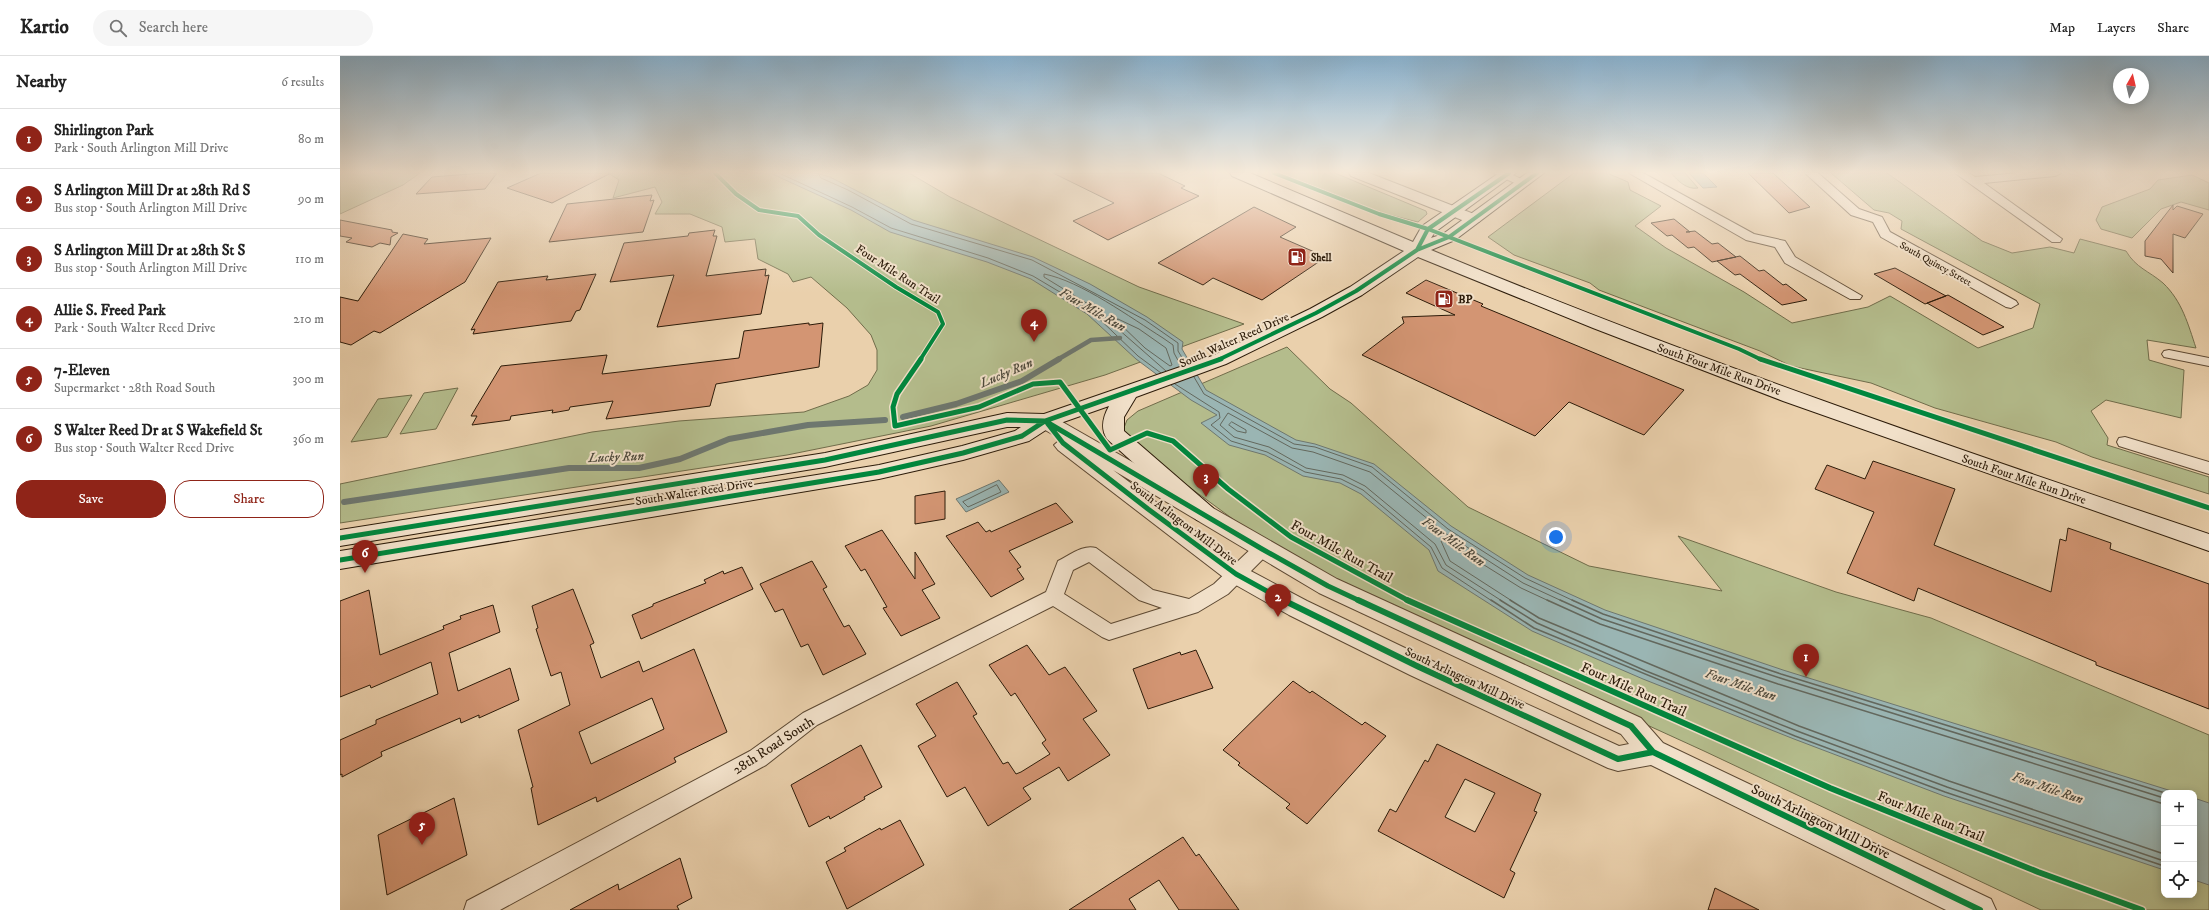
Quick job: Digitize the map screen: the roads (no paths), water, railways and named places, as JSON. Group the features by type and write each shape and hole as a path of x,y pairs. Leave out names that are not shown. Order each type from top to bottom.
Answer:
{"main road":[{"name":"South Four Mile Run Drive","path":"1330,213 1417,250 1655,346 1986,466 2209,543"},
{"name":"South Walter Reed Drive","path":"1417,250 1428,229 1450,213"},
{"path":"1458,213 1473,219"},
{"name":"South Walter Reed Drive","path":"340,560 879,472 963,453 1022,436 1045,421 1126,395 1219,360 1266,339 1356,291 1417,250 1449,237 1482,213"},
{"path":"1126,395 1111,423 1114,434 1205,514"},
{"name":"South Walter Reed Drive","path":"340,538 825,460 892,447 1007,420 1045,421"},
{"name":"South Arlington Mill Drive","path":"1045,421 1262,549 1328,586 1631,726 1652,752 1980,910"},
{"name":"South Arlington Mill Drive","path":"1045,421 1062,442 1148,509 1236,574 1298,608 1405,660 1618,759 1652,752"}],"street":[{"path":"1707,213 1750,237 1780,244 1790,260 1855,296"},
{"name":"South Quincy Street","path":"1857,213 1878,220 1885,234 2010,304"},
{"path":"2019,213 2056,239"},
{"path":"2169,354 2209,362"},
{"path":"2124,442 2209,468"},
{"path":"1191,607 1162,602 1146,595 1090,553 1065,566 1054,598 1109,632 1191,607 1221,589 1262,549"},
{"name":"28th Road South","path":"476,910 758,758 810,719 1054,598"}],"water":[{"name":"Four Mile Run","path":"856,213 899,213 913,220 1033,257 1090,284 1147,317 1183,342 1182,349 1206,390 1296,440 1315,444 1374,464 1451,526 1528,575 1605,610 1783,670 2168,790 2161,790 2161,869 1944,796 1794,739 1643,679 1532,631 1438,571 1429,550 1361,494 1340,483 1303,476 1265,455 1229,445 1201,423 1217,415 1191,400 1136,359 1087,314 1031,279 987,262 890,232"},
{"path":"999,480 1009,492 966,512 956,499"},
{"path":"2197,799 2209,803 2209,885 2197,881"}],"waterway":[{"name":"Lucky Run","path":"1057,360 1091,340 1120,338"},
{"name":"Lucky Run","path":"903,417 956,404 1022,381 1059,359"},
{"name":"Lucky Run","path":"344,502 569,468 639,468 680,459 729,439 808,425 885,420"}],"place":[{"name":"Shell","path":"1297,257"},
{"name":"BP","path":"1444,299"},
{"name":"Allie S. Freed Park","path":"1034,342"},
{"name":"S Arlington Mill Dr at 28th St S","path":"1206,497"},
{"name":"S Walter Reed Dr at S Wakefield St","path":"365,573"},
{"name":"S Arlington Mill Dr at 28th Rd S","path":"1278,617"},
{"name":"Shirlington Park","path":"1806,677"},
{"name":"7-Eleven","path":"422,845"}]}
